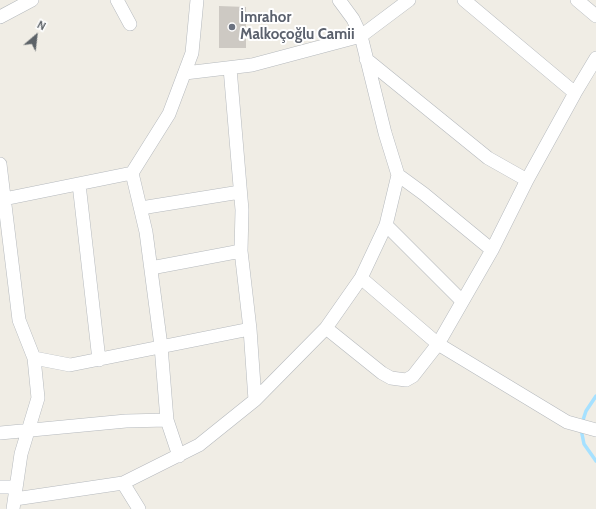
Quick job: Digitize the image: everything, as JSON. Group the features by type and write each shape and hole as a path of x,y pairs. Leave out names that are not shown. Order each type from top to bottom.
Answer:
{"street":[{"path":"0,17 32,0"},
{"path":"117,0 130,24"},
{"path":"179,456 167,420 161,346 146,232 132,173 169,114 185,73 192,54 197,0"},
{"path":"0,488 15,498 123,483 199,445 255,400 326,328 361,278 386,225 398,175 385,133 361,36 353,19 339,0"},
{"path":"185,73 252,65 361,36 409,0"},
{"path":"464,0 575,93"},
{"path":"577,0 596,16"},
{"path":"326,328 382,374 392,378 406,380 413,376 438,344 492,250 527,180 596,58"},
{"path":"366,59 488,158 527,180"},
{"path":"230,68 240,192 241,251 250,329 255,400"},
{"path":"0,164 19,320 34,358 38,398 21,454 15,498"},
{"path":"4,199 132,173"},
{"path":"398,175 424,194 492,250"},
{"path":"79,184 99,360"},
{"path":"140,208 240,192"},
{"path":"386,225 462,301"},
{"path":"151,268 241,251"},
{"path":"361,278 438,344 566,422 596,430"},
{"path":"34,358 70,365 250,329"},
{"path":"0,433 29,429 126,421 167,420"},
{"path":"123,483 140,509"}],"building":[{"name":"İmrahor Malkoçoğlu Camii","path":"219,6 246,7 246,48 219,48"}],"waterway":[{"path":"582,423 586,411 596,396"},
{"path":"581,429 584,444 596,461"}],"place":[{"name":"İmrahor Malkoçoğlu Camii","path":"232,27"}]}
